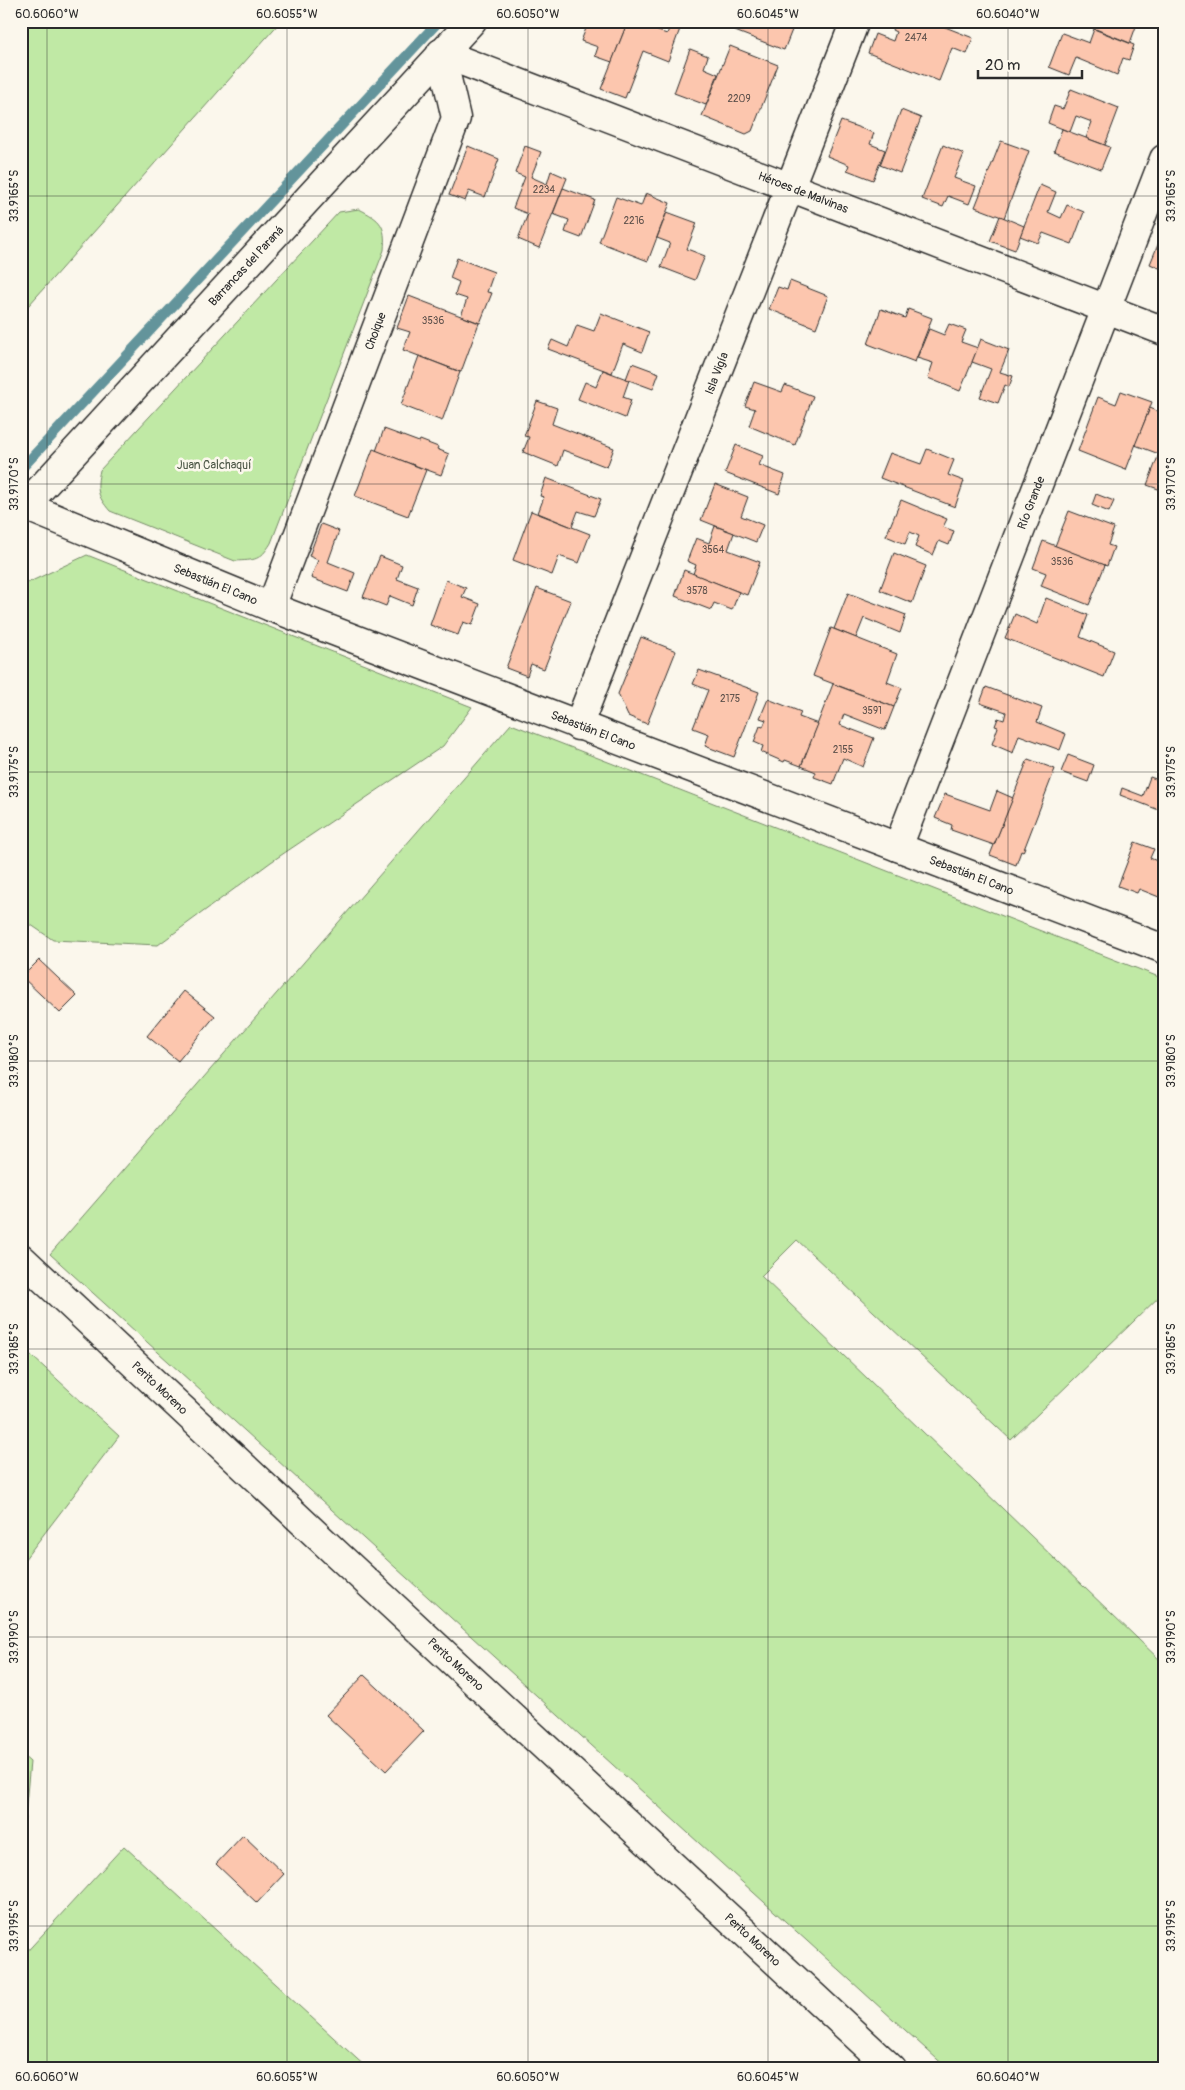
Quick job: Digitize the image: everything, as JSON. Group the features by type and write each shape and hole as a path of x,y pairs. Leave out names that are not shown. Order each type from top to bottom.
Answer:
{"street":[{"name":"Barrancas del Paraná","path":"23,508 472,21"},
{"name":"Isla Vigía","path":"578,726 791,188 855,21"},
{"name":"Héroes de Malvinas","path":"441,53 1164,331"},
{"name":"Choique","path":"271,607 456,118 441,53"},
{"name":"Río Grande","path":"898,847 1164,159"},
{"name":"Sebastián El Cano","path":"23,508 578,726 1164,949"},
{"name":"Perito Moreno","path":"21,1258 331,1549 892,2069"}],"green space":[{"path":"21,21 281,21 21,314"},
{"name":"Juan Calchaquí","path":"359,209 377,220 380,224 384,235 384,250 271,543 264,553 252,560 235,561 110,511 102,501 99,492 100,470 339,212"},
{"path":"87,555 472,707 443,746 271,862 158,945 53,940 21,918 21,586"},
{"path":"511,724 1164,979 1164,1292 1011,1440 797,1240 761,1276 1164,1664 1164,2069 948,2069 50,1254"},
{"path":"21,1346 119,1436 21,1564"},
{"path":"21,1754 30,1762 21,1858"},
{"path":"124,1846 368,2069 21,2069 21,1958"}],"building":[{"path":"589,21 628,21 612,62 595,56 598,47 581,41"},
{"path":"628,21 667,34 672,21 683,21 668,61 643,51 625,98 601,89"},
{"path":"739,21 784,21 794,25 784,50 735,31"},
{"path":"895,21 930,21 973,38 967,54 952,48 939,81 868,53 875,34 893,41 896,32 892,30"},
{"path":"1076,21 1138,21 1130,43"},
{"path":"1094,29 1134,45 1129,60 1123,58 1117,75 1076,58 1069,75 1049,67 1062,33 1089,43"},
{"path":"730,46 778,65 752,131 746,134 702,116"},
{"path":"690,49 708,56 704,68 718,74 706,105 674,93"},
{"path":"1071,89 1119,108 1105,145 1086,138 1092,122 1076,116 1070,132 1048,123 1054,106 1063,109"},
{"path":"901,110 921,118 900,173 880,165"},
{"path":"841,121 874,133 870,144 885,150 873,180 847,170 849,165 827,156"},
{"path":"1062,129 1110,147 1101,169 1054,151"},
{"path":"1001,141 1029,151 1004,218 975,207"},
{"path":"943,145 964,154 954,178 976,186 969,204 948,196 943,207 922,199"},
{"path":"468,146 499,159 485,197 469,191 465,201 449,195"},
{"path":"525,146 541,152 531,177 547,184 551,171 567,178 539,248 518,239 528,214 513,208 525,177 515,173"},
{"path":"1040,185 1056,192 1048,212 1061,218 1067,205 1084,212 1072,244 1043,233 1038,243 1020,236"},
{"path":"563,188 595,200 581,238 565,232 569,220 553,214"},
{"path":"646,193 670,203 648,261 599,242 616,197 641,206"},
{"path":"667,212 697,223 687,249 705,256 695,280 661,267 670,243 657,238"},
{"path":"1000,216 1024,226 1015,250 990,241"},
{"path":"1164,230 1164,270 1150,264"},
{"path":"457,258 494,272 487,292 492,293 480,323 461,316 467,299 455,295 459,282 450,278"},
{"path":"790,281 828,296 816,328 769,309 778,287 787,290"},
{"path":"409,296 479,323 461,372 403,350 410,332 397,328"},
{"path":"881,309 905,318 908,309 932,318 915,362 868,344"},
{"path":"601,313 649,332 642,352 623,344 612,373 548,349 552,340 568,347 577,325 594,331"},
{"path":"949,324 966,330 961,342 978,348 960,391 928,378 933,363 917,358 929,329 944,335"},
{"path":"981,339 1009,350 1000,372 1013,376 1009,387 1005,385 998,403 980,397 991,369 972,362"},
{"path":"419,356 460,372 442,421 401,405"},
{"path":"632,363 659,373 653,389 626,379"},
{"path":"603,370 629,380 623,397 631,400 625,418 578,399 585,382 596,387"},
{"path":"754,382 782,392 785,385 813,396 795,445 749,426 755,409 745,406"},
{"path":"1121,391 1152,402 1126,470 1078,451 1098,397 1116,404"},
{"path":"537,401 557,408 552,424 614,448 607,467 563,450 558,466 523,452 529,437 524,436"},
{"path":"1150,408 1164,414 1164,491 1147,485 1159,454 1135,445"},
{"path":"384,429 419,442 420,440 438,447 437,449 449,454 441,475 376,451"},
{"path":"736,445 763,456 759,465 785,475 779,494 725,473"},
{"path":"373,449 426,470 408,516 355,496"},
{"path":"927,449 954,460 948,475 964,481 955,507 880,478 890,453 921,464"},
{"path":"546,478 601,499 594,516 578,511 572,527 538,513 544,497 540,496"},
{"path":"715,484 748,497 741,516 763,525 756,542 701,520"},
{"path":"1096,494 1114,501 1109,512 1092,505"},
{"path":"901,500 947,519 943,527 954,531 949,545 939,541 933,555 915,547 919,536 910,532 905,544 886,536"},
{"path":"531,511 590,534 579,563 559,556 552,575 513,560"},
{"path":"1069,511 1114,528 1108,545 1114,547 1107,566 1055,546"},
{"path":"321,524 339,531 328,562 355,573 348,592 311,578 318,560 309,556"},
{"path":"715,526 734,533 728,550 760,562 747,595 693,574 696,565 687,561 696,538 709,543"},
{"path":"1043,541 1105,565 1089,605 1041,586 1046,573 1033,568"},
{"path":"894,553 926,566 912,603 880,590"},
{"path":"380,556 402,565 397,579 418,587 412,605 390,596 386,606 363,597"},
{"path":"684,570 739,592 732,610 714,603 711,610 675,596"},
{"path":"446,580 466,588 462,597 480,604 472,625 463,622 458,635 430,625"},
{"path":"537,588 571,601 544,669 531,664 527,676 506,668"},
{"path":"848,593 906,615 900,633 864,618 856,638 834,629"},
{"path":"1046,598 1088,615 1080,637 1114,651 1104,677 1005,638 1015,614 1037,624"},
{"path":"831,628 897,654 887,682 902,688 894,707 813,676"},
{"path":"641,637 676,651 647,724 628,716 618,694"},
{"path":"699,670 759,692 734,757 705,746 709,734 693,728 708,690 693,684"},
{"path":"833,684 894,707 885,730 844,714 840,725 874,738 863,767 843,758 833,784 814,777 816,772 801,766"},
{"path":"986,687 1042,708 1037,722 1066,734 1060,750 1019,735 1013,753 992,744 998,727 995,726 998,718 1004,720 1006,712 980,703"},
{"path":"768,699 801,712 799,717 818,724 801,766 785,760 784,762 761,752 763,746 754,742 760,726 763,727 766,720 760,718"},
{"path":"1068,755 1094,765 1088,782 1061,772"},
{"path":"1028,759 1055,769 1023,852 1021,851 1016,865 990,855"},
{"path":"1150,777 1164,782 1164,812 1120,795 1122,788 1143,796"},
{"path":"997,791 1013,798 994,845 951,830 952,825 935,818 945,794 990,810"},
{"path":"1135,842 1154,849 1150,858 1164,864 1164,899 1139,889 1137,893 1118,886"},
{"path":"39,960 77,996 60,1013 22,977"},
{"path":"184,991 215,1016 178,1061 147,1036"},
{"path":"364,1675 424,1731 386,1771 326,1715"},
{"path":"243,1835 284,1874 257,1903 216,1864"}],"waterway":[{"path":"21,469 439,21"}]}
